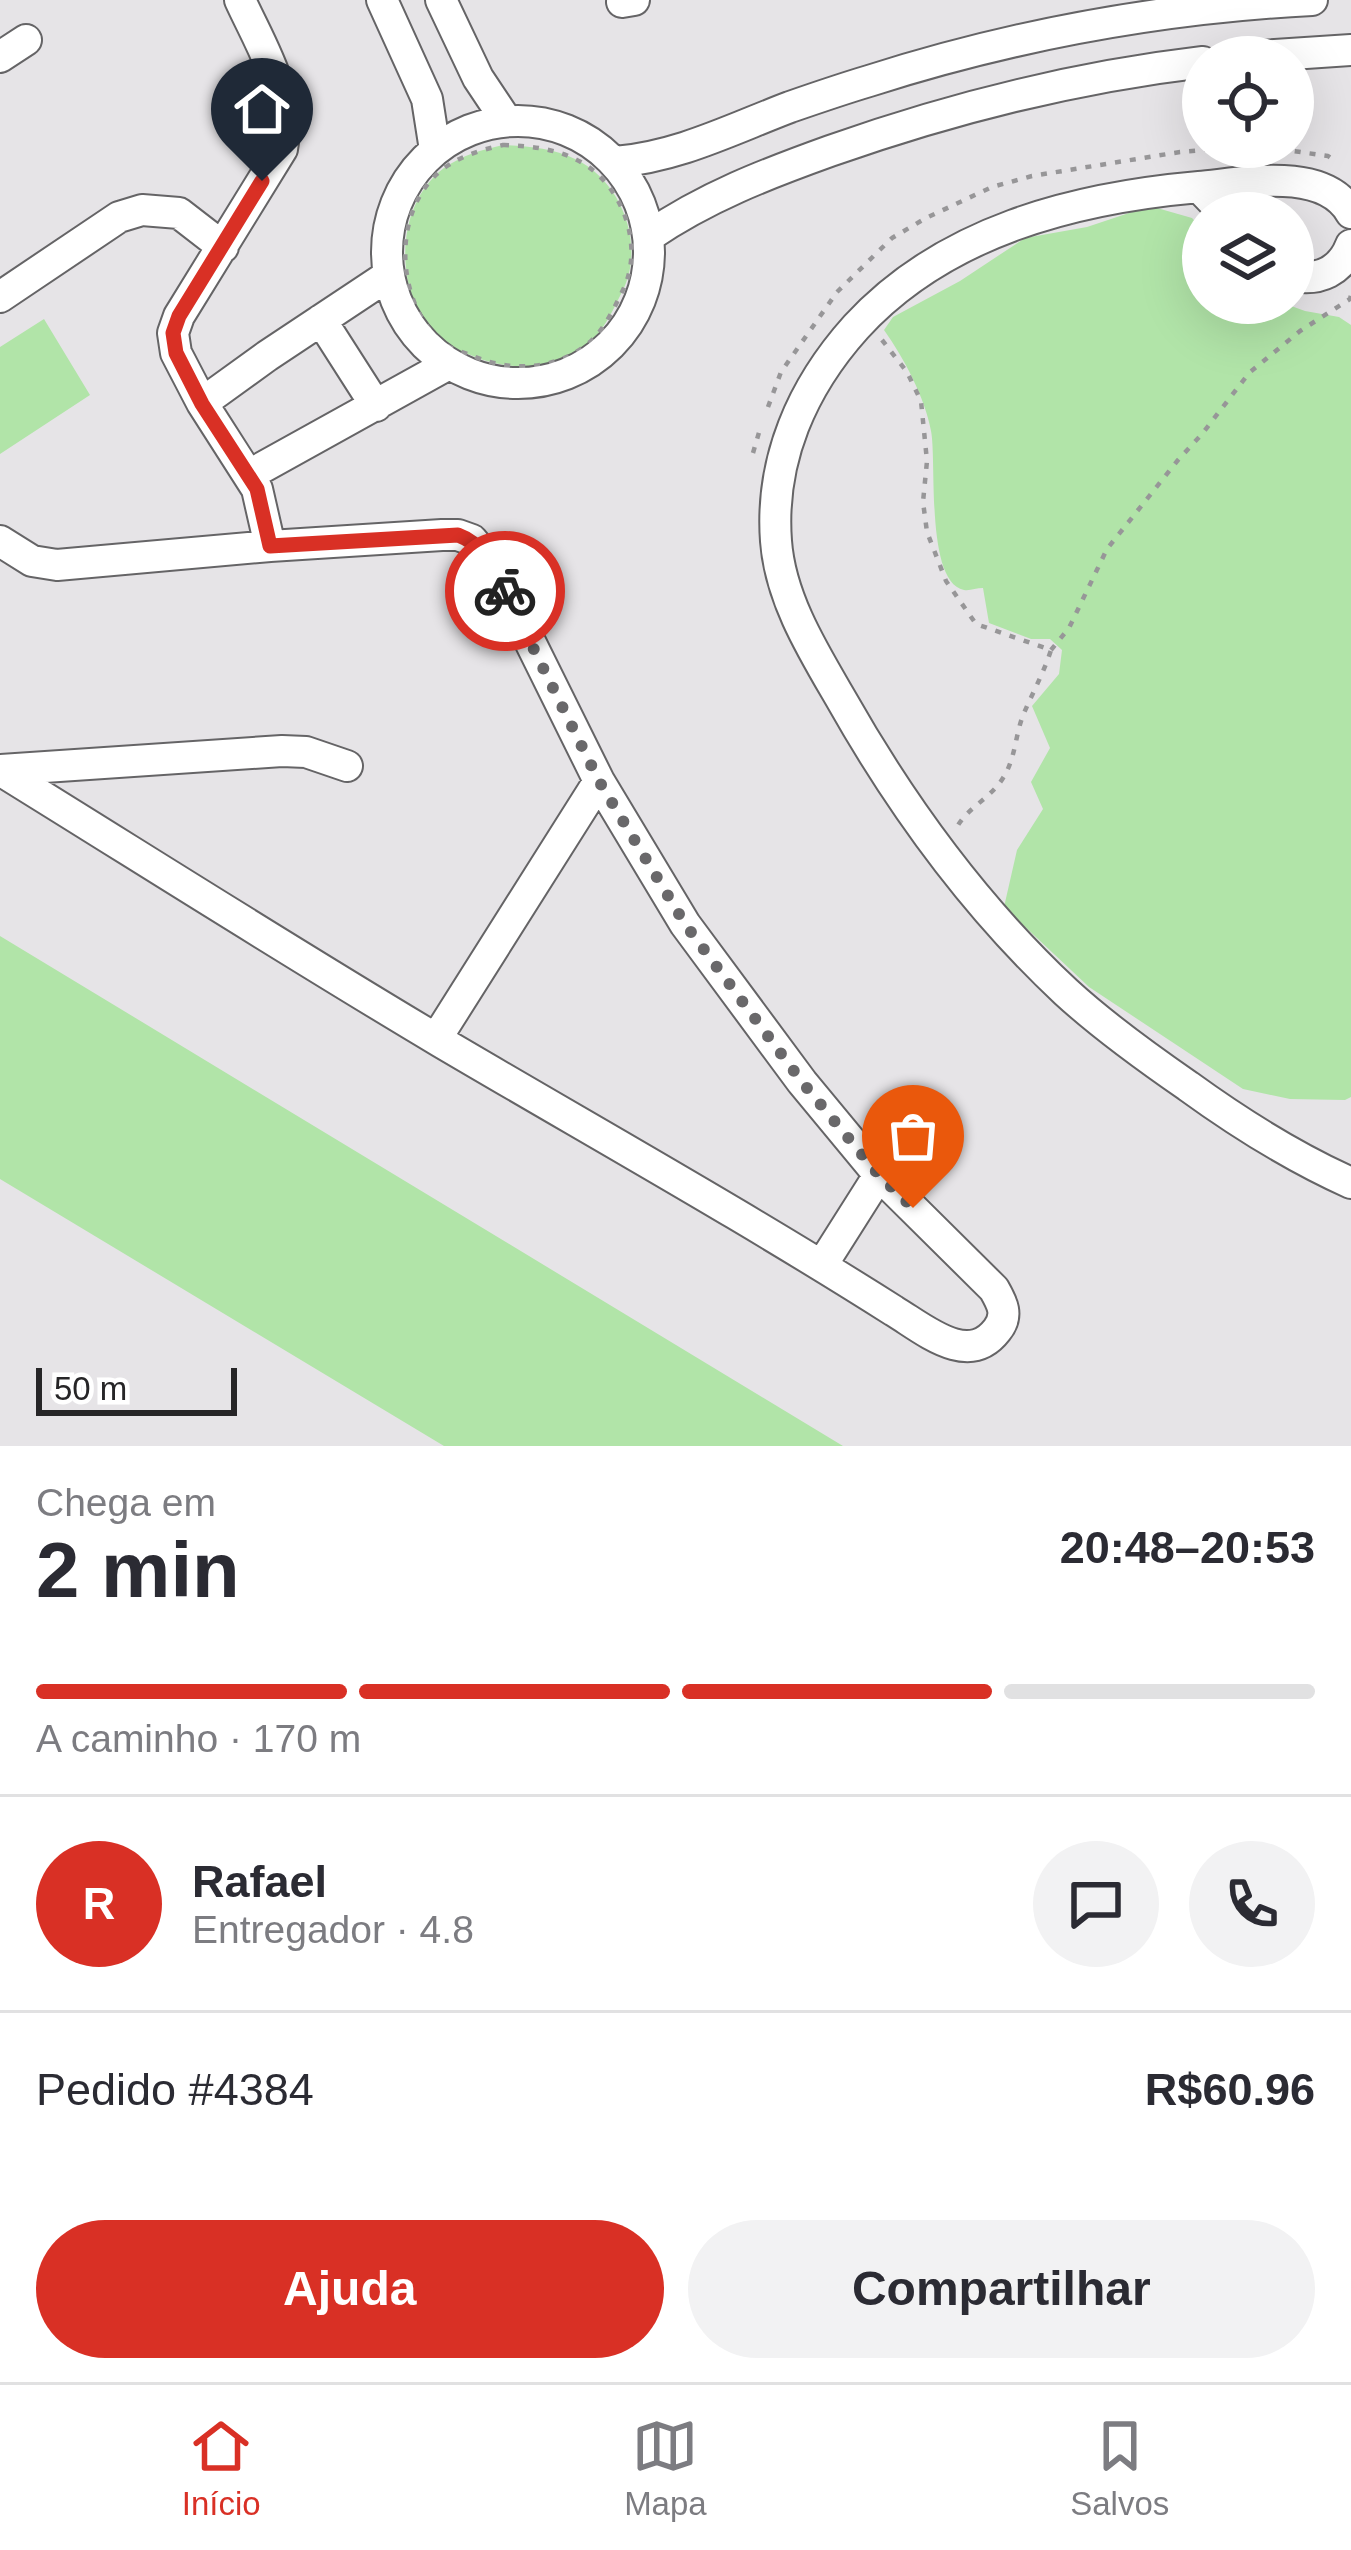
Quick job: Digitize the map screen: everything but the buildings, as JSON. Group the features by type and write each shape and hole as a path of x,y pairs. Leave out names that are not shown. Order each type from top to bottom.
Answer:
{"street":[{"path":"240,0 276,80 287,124 282,148 173,333 176,353 202,404 257,489 270,546"},
{"path":"382,0 427,99 435,150"},
{"path":"441,0 478,79 506,120"},
{"path":"615,162 659,157 869,80 1018,41 1181,10 1312,0"},
{"path":"1314,52 1351,50"},
{"path":"649,236 681,214 750,180 885,131 1035,90 1182,65"},
{"path":"506,120 565,128 592,142 615,162 638,196 649,236 648,273 637,308 617,340 589,364 556,379 519,384 483,379 448,364 428,347 397,302 397,270 388,236 399,197 420,164 476,126 506,120"},
{"path":"1351,213 1341,199 1310,184 1267,181 1117,196 1039,215 997,231 910,280 845,339 815,380 794,423 780,464 775,505 783,580 801,626 862,736 945,860 1022,948 1130,1045 1277,1145 1351,1183"},
{"path":"1199,187 1204,192"},
{"path":"0,297 119,217 142,211 179,213 223,247"},
{"path":"1314,278 1345,259 1351,245"},
{"path":"202,404 397,270"},
{"path":"321,320 376,406"},
{"path":"249,475 448,364"},
{"path":"0,541 32,561 57,565 442,535 472,540 491,563 599,781 685,924 802,1082 879,1175 994,1289 1004,1306 1003,1322 980,1344 966,1348 950,1344 436,1039 0,770"},
{"path":"0,770 282,751 306,752 347,766"},
{"path":"436,1039 599,781"},
{"path":"822,1265 879,1175"}],"path":[{"path":"503,145 539,147 577,159 601,177 628,217 628,281 591,341 558,361 521,369 482,360 442,343 416,311 397,270 420,196 440,171 468,153 503,145"},
{"path":"767,410 781,372 837,292 892,238 992,187 1031,176 1182,152"},
{"path":"945,860 960,820 991,794 1010,765 1022,717 1051,650 1069,628 1107,549 1249,373 1350,298"},
{"path":"871,327 907,373 921,401 927,532 946,580 976,624 1051,650"},
{"path":"753,463 760,428"}],"green space":[{"path":"503,145 558,152 591,169 617,199 630,236 629,274 602,328 580,349 536,366 504,365 443,343 425,323 407,278 408,229 427,185 458,160"},
{"path":"1150,206 1182,215 1182,324 1314,324 1314,313 1339,317 1351,325 1351,1097 1345,1100 1290,1099 1243,1089 1089,987 1004,907 1017,850 1043,809 1031,782 1050,748 1032,706 1059,674 1062,650 1050,639 1031,639 989,623 983,588 964,590 952,582 943,566 928,418 913,379 884,330 893,317 1025,238 1087,227"},
{"path":"44,319 90,395 0,454 0,347"},
{"path":"0,936 843,1446 444,1446 0,1179"}],"way so far":[{"path":"505,591 599,781 685,924 802,1082 879,1175 913,1208"}],"route":[{"path":"262,181 173,333 176,353 202,404 257,489 270,546 458,535 472,540 505,591"}]}
